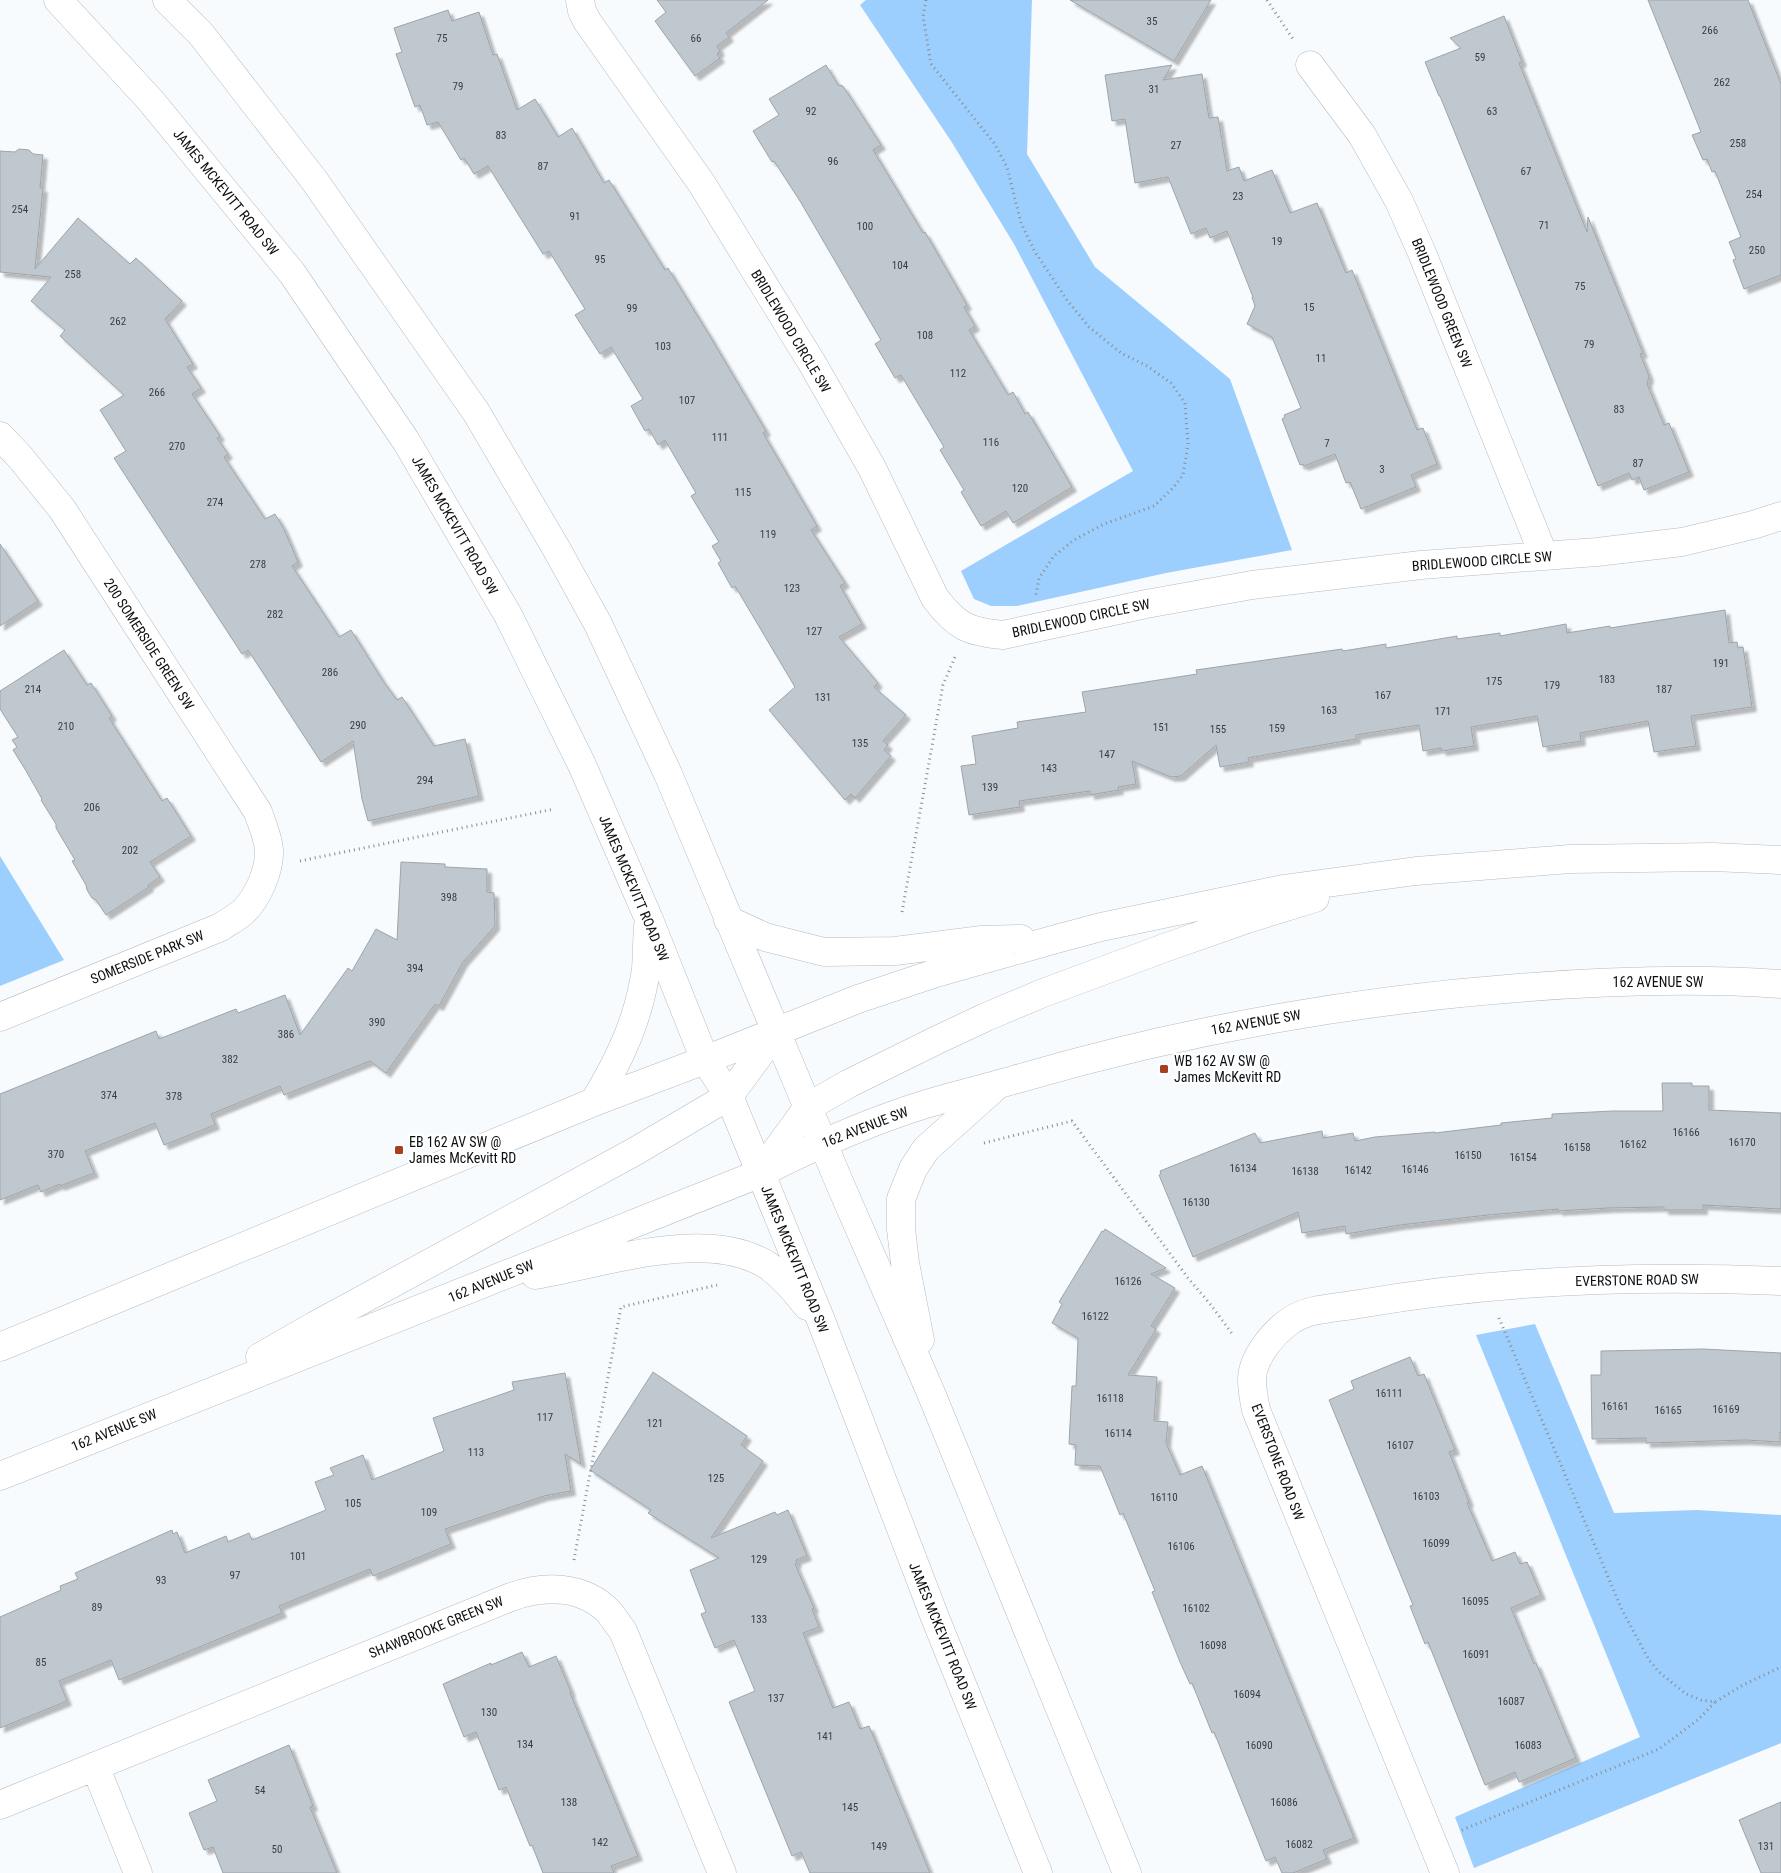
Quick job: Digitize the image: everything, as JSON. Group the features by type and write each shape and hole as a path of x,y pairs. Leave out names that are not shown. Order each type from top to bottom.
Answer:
{"main road":[{"name":"JAMES MCKEVITT ROAD SW","path":"58,0 151,101 292,273 406,441 508,615 582,766 648,917 705,1060 729,1096 822,1322 936,1620 1038,1873"},
{"path":"167,0 201,34 314,180 476,412 556,548 598,624 668,774 728,920 931,1393 1127,1873"},
{"path":"185,0 201,34"},
{"name":"BRIDLEWOOD CIRCLE SW","path":"580,0 582,11 587,21 702,184 812,363 872,468 935,598 949,616 967,628 984,633 1003,635 1146,604 1252,585 1421,565 1544,556 1682,542 1753,525 1781,516"},
{"name":"BRIDLEWOOD GREEN SW","path":"1310,65 1362,135 1399,201 1426,262 1544,556"},
{"name":"200 SOMERSIDE GREEN SW","path":"0,436 20,457 62,509 258,812 266,833 269,852 266,867"},
{"path":"0,1347 594,1102 858,999 1056,939 1101,927 1283,889 1398,873 1570,859 1713,858 1781,860"},
{"name":"SOMERSIDE PARK SW","path":"0,1017 221,927 244,911 262,885 266,867"},
{"path":"760,1172 808,1107 848,1084 937,1040 1044,993 1247,919 1398,873"},
{"path":"594,1102 627,1043 632,1028 641,997 646,967 648,917"},
{"path":"728,920 765,937 824,952 895,951 982,940 1056,939"},
{"name":"162 AVENUE SW","path":"0,1476 489,1282 760,1172 823,1142 926,1104 1069,1064 1234,1025 1361,1004 1467,992 1603,982 1781,984"},
{"path":"183,1402 314,1326 634,1152 729,1096 776,1032"},
{"path":"931,1393 905,1263 901,1229 901,1199 913,1169 926,1149 998,1084"},
{"path":"489,1282 570,1269 657,1251 695,1248 732,1251 751,1257 768,1266 790,1284 822,1322"},
{"name":"EVERSTONE ROAD SW","path":"1444,1873 1256,1410 1252,1378 1264,1346 1291,1320 1309,1313 1420,1294 1572,1281 1657,1278 1781,1281"},
{"name":"SHAWBROOKE GREEN SW","path":"0,1805 511,1597 545,1589 570,1590 590,1598 608,1611 623,1631 722,1873"},
{"path":"95,1766 138,1873"}],"path":[{"path":"926,0 923,16 931,64 994,143 1007,167 1021,223 1035,252 1066,300 1089,327 1121,353 1148,366 1171,382 1184,403 1188,444 1182,475 1173,488 1154,506 1104,524 1074,540 1054,556 1039,578 1036,596 1040,628"},
{"path":"1266,0 1310,65"},
{"path":"902,912 943,685 967,628"},
{"path":"336,853 554,809"},
{"path":"977,1145 1072,1121 1182,1270 1211,1305 1256,1366"},
{"path":"570,1590 578,1531 621,1307 724,1283"},
{"path":"1487,1288 1622,1610 1649,1660 1669,1682 1686,1694 1701,1700 1715,1702"},
{"path":"1432,1842 1659,1749 1699,1719 1715,1702 1743,1685 1781,1667"}],"shaded area":[{"path":"866,0 1032,0 1027,154 1095,267 1230,379 1292,550 1166,573 1017,606 991,606 974,599 961,571 1133,471 1014,244 951,141 860,5"},
{"path":"0,856 64,960 0,986"},
{"path":"1535,1324 1614,1513 1697,1510 1781,1515 1781,1743 1474,1868 1455,1817 1640,1737 1476,1335"}],"building":[{"path":"657,0 768,0 726,33 729,37 717,46 720,51 717,54 720,58 695,76 655,21 666,12"},
{"path":"1070,0 1211,0 1174,61"},
{"path":"1648,0 1748,0 1781,84 1781,275 1744,289 1733,260 1736,259 1729,242 1741,237 1715,171 1712,172 1707,159 1703,160 1692,135 1701,132"},
{"path":"448,10 452,21 479,12 493,55 497,54 517,110 535,99 558,137 572,128 604,183 609,180 665,270 668,268 766,431 763,433 817,526 811,530 845,583 840,586 862,624 839,637 878,683 874,687 906,715 883,741 888,745 884,750 891,756 855,798 851,794 845,800 769,710 795,687 735,586 732,588 718,563 721,561 712,546 719,542 691,496 696,493 665,440 658,445 649,429 645,431 631,406 643,399 611,347 600,354 575,315 585,309 549,251 543,254 488,166 474,174 464,158 461,160 438,122 427,125 420,105 415,107 396,54 402,52 394,28"},
{"path":"1504,16 1522,62 1519,63 1587,232 1588,217 1643,353 1640,354 1649,376 1647,384 1664,425 1669,423 1689,472 1644,490 1639,477 1632,480 1629,473 1598,486 1425,62 1461,48 1450,38"},
{"path":"826,65 838,85 843,86 881,145 873,150 923,233 925,232 967,305 964,307 975,326 969,330 1008,395 1013,392 1025,414 1028,412 1072,487 1013,523 1006,511 981,526 961,492 964,490 940,450 944,447 901,375 895,378 875,344 881,340 800,201 774,161 772,162 753,131 779,115 769,99"},
{"path":"1172,65 1163,80 1202,74 1209,118 1218,117 1227,171 1239,167 1244,181 1272,170 1290,213 1317,203 1346,273 1352,270 1417,430 1423,428 1437,464 1411,475 1416,487 1361,509 1350,482 1346,483 1335,454 1304,466 1303,464 1300,465 1282,419 1285,417 1284,415 1301,408 1272,337 1247,324 1255,306 1227,231 1210,238 1206,228 1191,234 1168,177 1135,183 1125,119 1112,121 1105,75"},
{"path":"19,149 43,155 40,188 43,188 35,269 78,218 130,264 136,258 182,301 165,319 193,364 187,367 201,388 192,394 220,436 217,438 228,454 224,457 265,519 275,514 283,527 298,562 292,566 339,637 351,630 383,681 397,700 402,697 434,746 465,739 479,796 368,821 362,799 353,741 321,762 248,650 242,654 114,458 126,451 100,410 124,395 60,336 65,330 31,301 51,277 0,272 0,151 15,152"},
{"path":"0,544 38,601 0,626"},
{"path":"1725,610 1729,643 1737,642 1738,648 1743,647 1752,707 1691,716 1696,746 1654,752 1648,721 1580,733 1581,741 1543,747 1537,716 1471,727 1474,746 1442,751 1441,748 1423,751 1419,725 1356,735 1356,739 1248,758 1249,762 1220,767 1216,745 1181,776 1171,777 1132,761 1136,784 1118,787 1119,790 1090,795 1090,791 1019,801 1020,807 969,815 961,766 976,764 972,736 1018,728 1017,722 1086,712 1082,692 1197,674 1196,670 1342,649 1343,651 1386,644 1386,648 1457,636 1457,639 1500,633 1500,636 1566,624 1567,633"},
{"path":"64,650 87,685 91,683 112,716 109,718 162,801 167,798 191,836 150,862 160,877 148,885 149,887 106,915 87,890 72,861 75,860 56,828 56,824 13,750 17,747 12,740 18,737 0,709 0,691"},
{"path":"401,862 445,864 445,867 487,869 487,892 494,893 495,926 463,962 439,1006 435,1004 386,1073 370,1061 284,1095 280,1086 211,1114 215,1125 164,1145 155,1123 85,1151 94,1173 41,1192 38,1185 0,1200 0,1094 156,1031 159,1039 236,1009 238,1013 285,995 300,1035 348,968 352,971 376,929 397,940"},
{"path":"1662,1083 1692,1083 1692,1086 1709,1086 1709,1110 1781,1113 1781,1209 1703,1205 1703,1210 1664,1210 1664,1207 1558,1211 1558,1209 1400,1225 1346,1234 1345,1226 1302,1233 1298,1212 1193,1257 1159,1175 1161,1174 1160,1171 1255,1133 1260,1143 1322,1131 1323,1138 1353,1133 1355,1141 1375,1137 1435,1133 1501,1125 1501,1123 1552,1118 1552,1114 1663,1111"},
{"path":"1105,1229 1166,1268 1151,1274 1175,1288 1151,1326 1156,1329 1128,1375 1157,1377 1154,1421 1168,1422 1166,1443 1180,1475 1202,1466 1354,1838 1323,1850 1327,1859 1293,1873 1282,1873 1275,1857 1266,1861 1214,1732 1212,1733 1192,1683 1190,1684 1180,1662 1152,1592 1155,1591 1123,1513 1120,1515 1100,1466 1075,1465 1076,1445 1069,1444 1072,1386 1076,1386 1078,1338 1052,1323 1062,1304 1059,1302"},
{"path":"1703,1349 1781,1353 1780,1442 1746,1440 1646,1443 1646,1438 1592,1439 1591,1375 1601,1375 1601,1351"},
{"path":"1410,1357 1418,1376 1424,1374 1455,1450 1449,1452 1469,1502 1467,1503 1492,1561 1515,1552 1520,1564 1527,1562 1541,1595 1511,1608 1576,1758 1519,1782 1515,1772 1485,1785 1428,1642 1425,1644 1410,1606 1413,1605 1329,1400 1354,1389 1351,1381"},
{"path":"653,1372 747,1436 741,1445 763,1461 711,1538 775,1512 777,1515 788,1510 807,1556 796,1560 797,1563 795,1564 814,1608 812,1609 819,1627 803,1633 833,1708 849,1702 860,1729 869,1726 930,1873 810,1873 801,1852 792,1856 729,1702 755,1691 734,1640 715,1648 701,1614 706,1612 690,1570 719,1558 648,1513 651,1510 590,1470"},
{"path":"565,1373 581,1464 565,1454 571,1491 544,1496 445,1529 451,1544 373,1576 370,1569 279,1606 282,1613 119,1680 111,1660 59,1681 67,1701 0,1728 0,1617 61,1590 60,1586 78,1579 75,1573 172,1530 173,1534 177,1532 185,1553 226,1536 228,1542 249,1533 252,1540 326,1510 315,1482 334,1475 330,1468 363,1455 372,1480 444,1451 433,1418 514,1390 512,1382"},
{"path":"522,1652 529,1667 556,1656 571,1692 638,1856 611,1866 614,1873 543,1873 506,1787 499,1790 476,1732 464,1737 443,1684"},
{"path":"289,1745 313,1806 310,1807 337,1873 223,1873 213,1847 204,1850 189,1813 217,1801 208,1780"},
{"path":"1781,1802 1781,1873 1761,1873 1739,1820"}],"place":[{"name":"WB 162 AV SW @ James McKevitt RD","path":"1164,1069"},
{"name":"EB 162 AV SW @ James McKevitt RD","path":"399,1150"}]}
